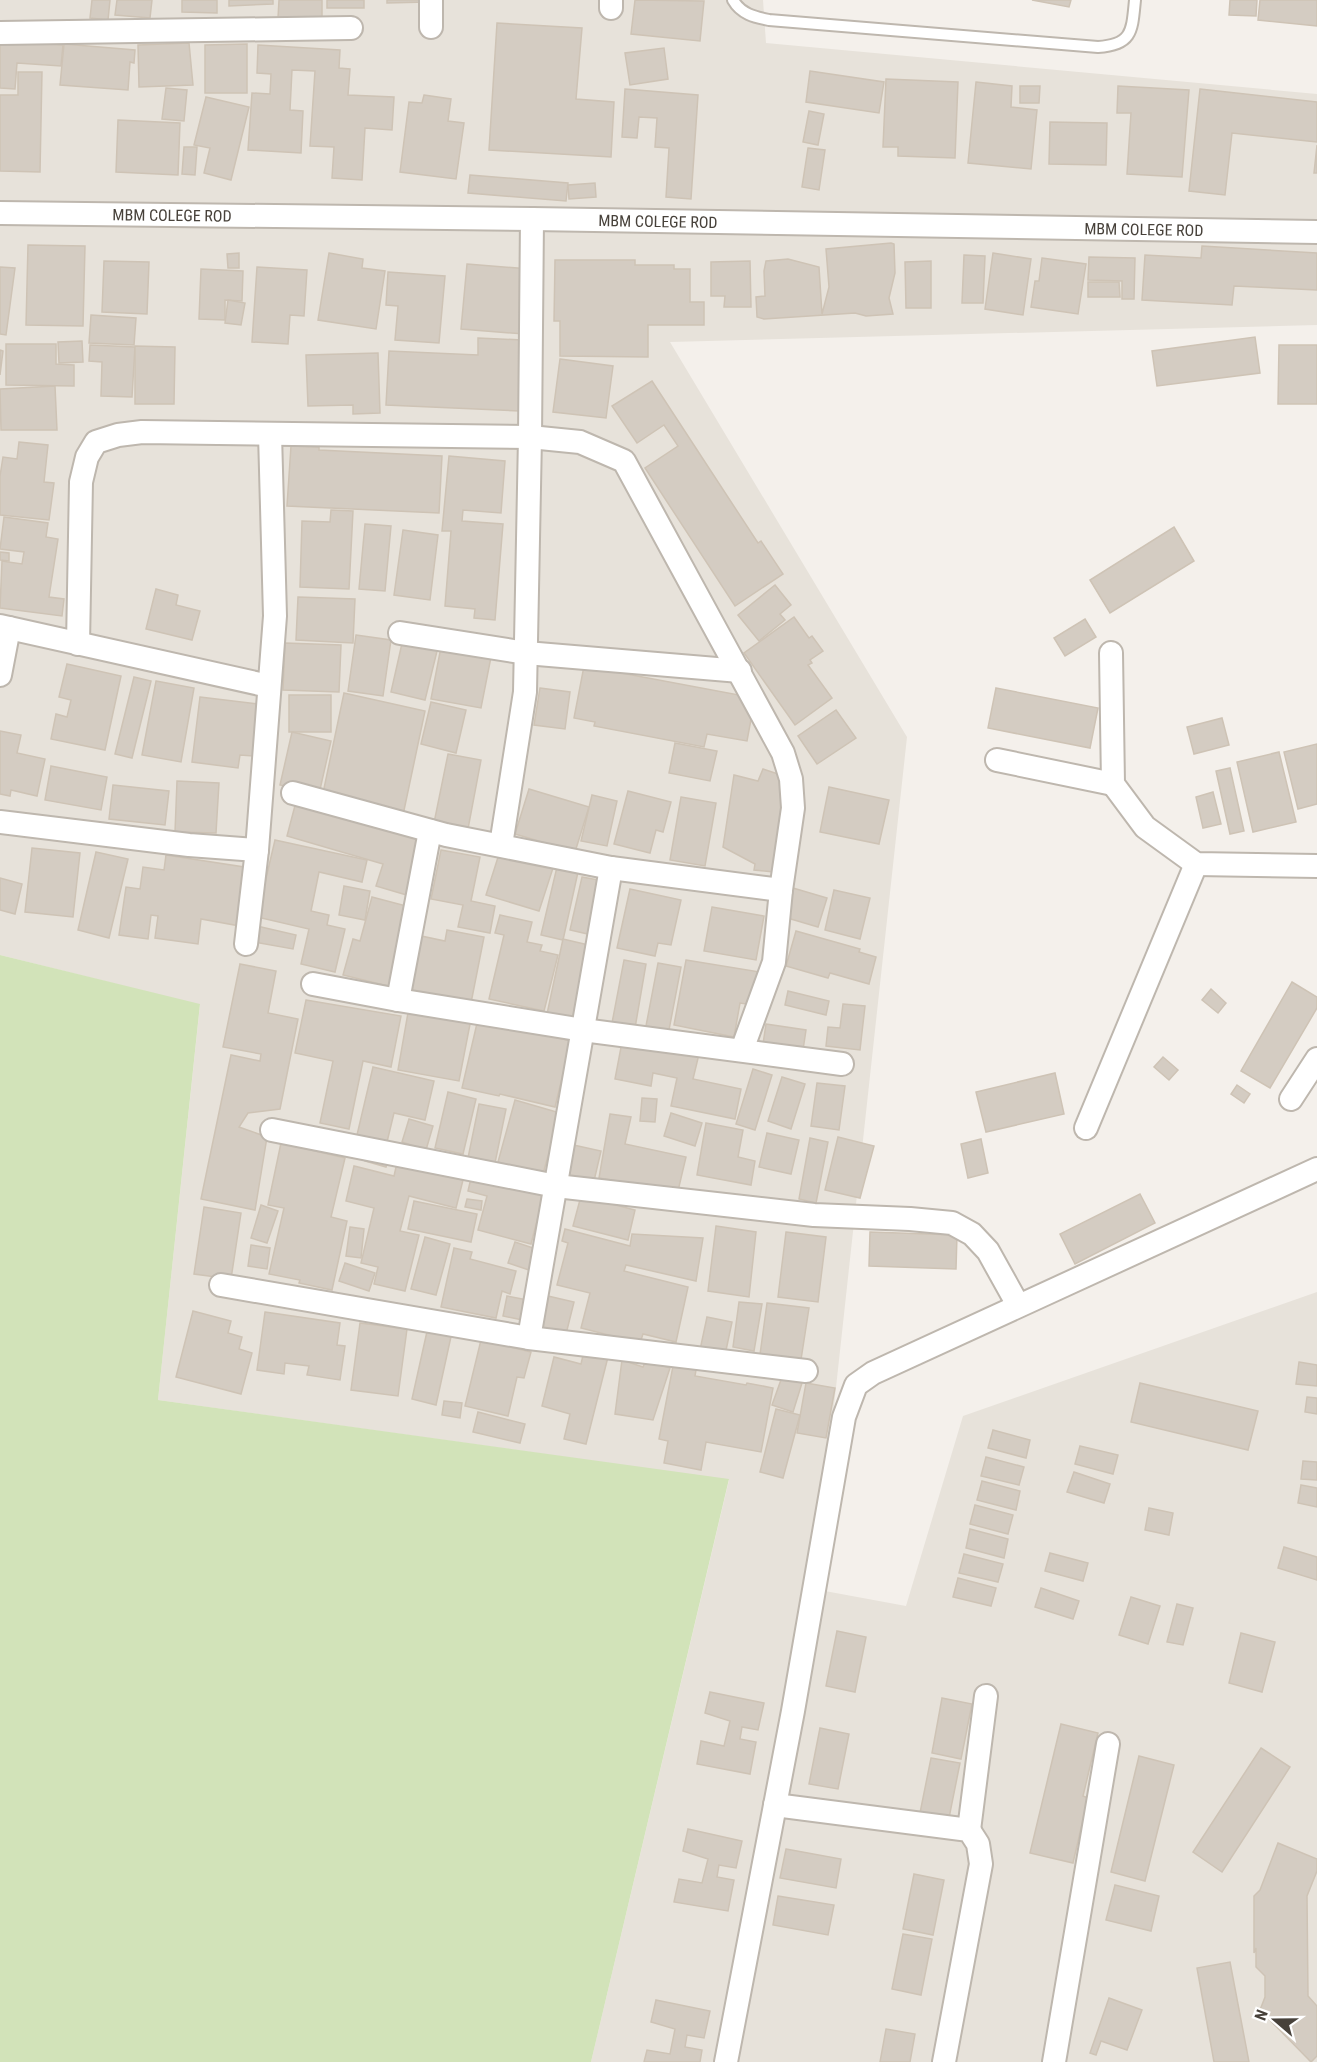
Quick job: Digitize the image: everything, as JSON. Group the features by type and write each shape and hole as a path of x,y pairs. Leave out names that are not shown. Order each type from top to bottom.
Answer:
{"street":[{"path":"431,0 431,27"},
{"path":"0,33 351,28"},
{"name":"MBM COLEGE ROD","path":"0,213 1317,232"},
{"path":"501,845 525,692 532,219"},
{"path":"78,644 81,482 87,457 96,442 118,435 142,432 530,437 580,442 624,461 702,607 740,671 783,753 791,779 793,808 781,890 774,962 742,1050"},
{"path":"246,944 257,850 275,616 270,434"},
{"path":"0,675 4,627 269,686"},
{"path":"400,633 526,652 740,671"},
{"path":"1111,653 1113,784 1145,827 1196,864 1317,866"},
{"path":"997,760 1113,784"},
{"path":"293,793 430,831 611,868 781,890"},
{"path":"0,822 189,845 257,850"},
{"path":"398,1000 430,831"},
{"path":"1086,1128 1196,864"},
{"path":"529,1338 611,868"},
{"path":"313,984 583,1030 842,1065"},
{"path":"1291,1099 1317,1059"},
{"path":"272,1130 556,1186 814,1215 952,1223 972,1234 988,1251 1018,1305"},
{"path":"726,2062 793,1711 844,1417 856,1385 873,1373 1018,1305 1317,1169"},
{"path":"221,1285 529,1338 806,1371"},
{"path":"944,2062 981,1864 978,1844 969,1830 986,1696"},
{"path":"1054,2062 1108,1744"},
{"path":"775,1805 969,1830"}],"lane":[{"path":"733,0 738,8 751,16 769,20 1098,47 1114,46 1126,38 1133,27 1135,0"}],"shaded area":[{"path":"0,0 763,0 766,43 1317,94 1317,325 670,342 907,737 814,1589 906,1606 963,1416 1317,1292 1317,2062 591,2062 729,1480 158,1400 200,1005 0,955"}],"green space":[{"path":"0,955 200,1004 158,1400 729,1479 591,2062 0,2062"}],"building":[{"path":"92,0 110,0 108,20 90,18"},
{"path":"117,0 152,0 150,18 115,15"},
{"path":"182,0 217,0 217,13 182,12"},
{"path":"229,0 273,0 273,4 229,6"},
{"path":"279,0 322,0 322,19 278,18"},
{"path":"327,0 364,0 364,8 327,8"},
{"path":"387,0 427,0 427,2 387,3"},
{"path":"635,0 704,1 700,41 631,34"},
{"path":"1032,0 1071,0 1069,7"},
{"path":"1230,0 1257,0 1256,16 1229,15"},
{"path":"1260,0 1317,0 1317,26 1258,20"},
{"path":"497,23 582,28 576,99 614,102 611,157 489,150"},
{"path":"0,40 63,45 61,66 17,63 15,89 0,88"},
{"path":"189,43 193,85 139,87 138,45"},
{"path":"64,44 135,50 134,63 130,62 128,90 60,85"},
{"path":"247,44 247,93 205,93 205,45"},
{"path":"258,45 340,50 339,68 350,69 348,95 394,97 392,130 365,128 362,180 332,178 334,147 310,146 315,71 292,70 290,110 303,111 301,153 248,150 252,93 270,94 271,74 257,73"},
{"path":"664,48 668,79 630,85 625,53"},
{"path":"810,71 884,82 879,113 806,102"},
{"path":"18,72 42,72 40,172 0,171 0,95 18,95"},
{"path":"886,79 958,82 955,158 898,156 898,147 883,147"},
{"path":"976,82 1012,86 1011,107 1037,110 1031,169 968,163"},
{"path":"1020,86 1040,86 1039,103 1020,103"},
{"path":"1118,86 1189,90 1182,177 1127,174 1131,113 1117,113"},
{"path":"166,88 187,90 184,121 162,119"},
{"path":"625,89 698,95 691,199 666,197 669,148 655,147 657,118 639,117 637,138 622,137"},
{"path":"1200,89 1317,102 1317,142 1232,133 1225,195 1189,191"},
{"path":"424,95 451,99 448,121 464,123 456,179 400,172 409,102 422,103"},
{"path":"206,97 249,107 231,180 204,173 210,148 194,145"},
{"path":"809,111 824,114 818,145 803,142"},
{"path":"118,120 180,123 178,175 116,172"},
{"path":"1050,122 1107,123 1106,165 1049,164"},
{"path":"1317,145 1317,173 1314,173"},
{"path":"184,147 197,147 195,175 182,174"},
{"path":"808,148 825,150 819,190 802,187"},
{"path":"470,175 568,183 566,201 468,193"},
{"path":"595,183 596,197 569,199 568,185"},
{"path":"894,244 895,273 889,298 893,314 866,316 855,313 764,319 757,317 756,297 765,296 766,261 788,259 819,267 822,314 829,287 826,249"},
{"path":"28,245 85,246 83,326 26,325"},
{"path":"1202,246 1317,253 1317,290 1234,286 1232,305 1142,300 1145,255 1201,258"},
{"path":"239,253 239,268 228,268 227,254"},
{"path":"329,253 363,259 362,268 385,271 376,329 318,320"},
{"path":"993,253 1031,259 1023,315 985,309"},
{"path":"964,255 985,256 983,303 962,303"},
{"path":"1089,257 1135,258 1134,299 1122,299 1122,281 1088,280"},
{"path":"1042,258 1086,264 1078,314 1031,307 1035,281 1039,281"},
{"path":"555,260 635,260 635,265 674,265 674,269 690,269 690,302 704,302 704,325 648,325 648,357 560,356 560,321 554,321"},
{"path":"104,261 149,262 147,314 102,312"},
{"path":"750,261 751,307 724,307 725,296 711,296 711,262"},
{"path":"931,261 931,308 906,308 905,262"},
{"path":"467,264 530,269 524,334 461,329"},
{"path":"0,267 15,268 6,335 0,334"},
{"path":"257,267 307,270 304,316 290,315 288,344 252,342"},
{"path":"201,269 243,271 242,301 225,300 225,320 199,319"},
{"path":"388,272 445,276 439,343 395,340 398,306 386,305"},
{"path":"1088,282 1119,282 1120,297 1088,297"},
{"path":"228,300 245,303 241,325 225,323"},
{"path":"91,315 136,318 134,345 89,343"},
{"path":"1255,337 1260,373 1157,386 1152,351"},
{"path":"478,338 522,340 519,411 386,405 389,351 478,355"},
{"path":"82,341 83,362 59,363 58,342"},
{"path":"6,344 56,344 56,364 74,365 74,386 6,385"},
{"path":"90,345 135,347 132,397 101,396 102,362 89,361"},
{"path":"1279,345 1317,345 1317,404 1278,404"},
{"path":"135,346 175,347 174,404 135,404"},
{"path":"0,350 3,351 0,375"},
{"path":"378,353 380,413 353,414 353,405 308,406 306,355"},
{"path":"560,359 613,366 606,418 553,412"},
{"path":"652,381 758,543 761,541 783,574 735,606 645,468 678,446 664,425 637,443 612,406"},
{"path":"55,386 57,430 1,430 0,389"},
{"path":"19,442 48,445 44,482 54,483 49,520 0,515 0,476 3,457 17,459"},
{"path":"291,446 319,447 319,450 442,456 439,513 287,506"},
{"path":"449,456 505,461 501,513 463,510 462,521 503,524 495,620 474,618 475,609 445,606 451,531 442,531"},
{"path":"331,510 353,511 349,589 300,587 302,521 330,522"},
{"path":"4,517 48,523 46,537 58,539 49,597 64,599 62,616 0,608 2,561 22,564 24,552 0,549"},
{"path":"365,524 391,526 385,591 359,589"},
{"path":"1174,527 1194,561 1110,613 1090,580"},
{"path":"403,530 438,535 430,600 394,595"},
{"path":"0,552 9,553 9,561 0,560"},
{"path":"775,585 791,605 780,614 785,620 759,641 738,615"},
{"path":"156,589 178,595 176,605 200,611 192,640 146,629"},
{"path":"298,597 355,599 353,643 296,640"},
{"path":"794,617 809,638 812,636 823,651 810,660 812,663 808,665 832,698 795,725 744,653"},
{"path":"1085,619 1096,637 1065,656 1054,638"},
{"path":"356,635 391,640 383,696 348,691"},
{"path":"403,639 438,647 425,700 391,692"},
{"path":"285,643 341,645 339,692 283,690"},
{"path":"441,647 491,657 481,708 431,699"},
{"path":"67,664 121,676 105,750 51,739 56,714 67,717 71,700 59,697"},
{"path":"584,666 755,698 747,741 707,734 704,747 594,726 595,722 574,718"},
{"path":"134,677 151,681 132,758 115,754"},
{"path":"156,681 194,688 181,762 142,755"},
{"path":"540,688 570,692 565,729 534,725"},
{"path":"996,688 1098,708 1090,748 988,728"},
{"path":"344,693 425,711 403,815 322,798"},
{"path":"289,695 331,695 331,732 289,732"},
{"path":"200,697 259,704 253,756 240,755 238,768 192,762"},
{"path":"431,702 466,710 456,753 421,744"},
{"path":"836,710 856,738 817,764 798,736"},
{"path":"1222,718 1229,745 1194,754 1187,727"},
{"path":"0,731 21,735 17,753 45,759 37,796 11,790 10,796 0,794"},
{"path":"292,732 331,741 319,794 280,785"},
{"path":"675,743 717,751 710,781 669,773"},
{"path":"1317,744 1317,804 1298,809 1284,752"},
{"path":"1279,752 1296,822 1253,832 1237,762"},
{"path":"448,754 481,760 468,829 434,823"},
{"path":"51,766 107,777 101,810 45,800"},
{"path":"1230,768 1244,831 1230,834 1216,771"},
{"path":"763,769 784,776 785,825 773,872 754,870 755,864 723,847 734,775 758,781"},
{"path":"177,781 219,783 216,833 175,832"},
{"path":"113,785 169,791 165,825 109,819"},
{"path":"829,787 889,800 879,844 820,832"},
{"path":"529,789 589,807 575,852 515,834"},
{"path":"628,791 671,802 663,832 656,830 650,853 614,844"},
{"path":"1213,792 1221,824 1203,828 1196,797"},
{"path":"592,795 617,801 607,846 581,841"},
{"path":"681,797 716,803 705,866 670,860"},
{"path":"297,798 423,834 410,896 376,886 383,864 287,836"},
{"path":"275,840 367,860 362,882 319,872 311,911 329,915 327,925 345,929 335,972 301,964 309,929 257,917"},
{"path":"32,848 80,853 73,917 25,912"},
{"path":"441,850 480,857 471,901 495,906 490,933 458,927 463,905 431,899"},
{"path":"500,851 553,868 539,911 486,895"},
{"path":"96,852 128,859 109,938 78,930"},
{"path":"166,855 244,867 240,926 201,919 198,944 155,938 158,916 151,915 148,939 119,935 126,887 140,889 143,867 164,870"},
{"path":"557,867 578,872 563,940 541,935"},
{"path":"582,877 604,881 592,935 570,930"},
{"path":"0,878 22,884 15,914 0,910"},
{"path":"344,886 370,891 365,920 339,915"},
{"path":"793,888 827,898 818,927 784,917"},
{"path":"630,889 681,900 671,945 658,943 655,956 617,948"},
{"path":"834,890 870,898 860,939 825,930"},
{"path":"372,897 410,907 392,987 343,975 353,939 360,941"},
{"path":"712,907 764,916 756,960 704,951"},
{"path":"500,915 532,922 527,942 542,945 540,951 558,955 544,1011 489,999 504,935 495,933"},
{"path":"257,926 296,935 293,949 254,942"},
{"path":"447,930 484,937 471,1003 410,990 421,936 445,941"},
{"path":"796,931 860,949 859,952 876,957 869,984 830,973 828,978 786,966"},
{"path":"563,939 593,946 578,1020 547,1014"},
{"path":"624,960 646,964 635,1028 612,1023"},
{"path":"686,960 760,972 753,1005 740,1003 734,1037 674,1025"},
{"path":"658,963 681,967 669,1030 646,1026"},
{"path":"240,964 276,971 268,1013 298,1019 280,1109 248,1113 239,1127 267,1137 255,1210 201,1199 231,1055 260,1061 261,1054 223,1047"},
{"path":"1292,982 1317,997 1317,1008 1270,1088 1241,1071"},
{"path":"1211,989 1226,1003 1218,1013 1202,1000"},
{"path":"788,991 829,1001 826,1015 785,1005"},
{"path":"306,1000 401,1016 391,1067 363,1061 349,1129 320,1123 333,1061 295,1053"},
{"path":"843,1004 865,1006 860,1050 826,1046 828,1027 840,1028"},
{"path":"409,1007 471,1019 459,1081 398,1070"},
{"path":"478,1019 571,1041 555,1107 462,1088"},
{"path":"766,1024 806,1030 803,1050 763,1044"},
{"path":"622,1042 699,1054 693,1079 741,1089 735,1119 671,1106 677,1078 653,1073 651,1086 615,1079"},
{"path":"1163,1057 1178,1070 1169,1080 1154,1067"},
{"path":"373,1067 434,1081 425,1120 394,1113 387,1142 357,1135"},
{"path":"753,1069 772,1075 755,1130 736,1124"},
{"path":"1055,1073 1064,1114 986,1132 976,1092"},
{"path":"782,1077 805,1084 791,1129 768,1121"},
{"path":"817,1083 845,1086 839,1130 811,1126"},
{"path":"1237,1085 1250,1094 1244,1103 1231,1094"},
{"path":"448,1092 476,1099 463,1154 435,1148"},
{"path":"642,1098 657,1099 655,1122 640,1121"},
{"path":"515,1100 560,1113 543,1174 498,1162"},
{"path":"479,1104 506,1109 495,1163 468,1158"},
{"path":"671,1113 702,1123 695,1146 664,1136"},
{"path":"610,1114 631,1117 625,1144 686,1157 678,1191 599,1178"},
{"path":"409,1119 433,1126 426,1150 402,1142"},
{"path":"706,1123 743,1130 738,1157 755,1161 751,1185 697,1175"},
{"path":"767,1133 799,1140 791,1174 759,1167"},
{"path":"838,1137 874,1146 860,1198 825,1190"},
{"path":"810,1138 828,1142 816,1203 799,1199"},
{"path":"981,1139 988,1173 968,1178 961,1144"},
{"path":"281,1143 345,1158 331,1217 347,1221 332,1290 299,1283 300,1280 269,1274 284,1208 268,1205"},
{"path":"569,1144 601,1151 593,1185 562,1178"},
{"path":"366,1152 389,1157 386,1167 365,1161"},
{"path":"397,1163 463,1180 456,1208 409,1196 400,1231 419,1235 405,1291 374,1284 378,1267 361,1263 374,1208 346,1201 354,1166 394,1176"},
{"path":"472,1174 545,1190 531,1244 478,1230 487,1196 468,1191"},
{"path":"1140,1194 1155,1223 1075,1264 1060,1234"},
{"path":"581,1196 635,1210 628,1240 573,1226"},
{"path":"467,1199 482,1201 481,1210 465,1207"},
{"path":"414,1201 477,1214 471,1242 408,1229"},
{"path":"261,1205 278,1211 267,1243 251,1238"},
{"path":"204,1207 241,1213 231,1279 194,1274"},
{"path":"716,1226 756,1232 749,1297 708,1291"},
{"path":"350,1227 364,1229 361,1258 346,1256"},
{"path":"565,1229 630,1246 632,1234 703,1238 696,1281 626,1265 624,1271 688,1287 676,1342 643,1334 640,1343 581,1328 590,1293 557,1285 568,1243 562,1241"},
{"path":"786,1232 826,1237 818,1302 778,1297"},
{"path":"870,1232 957,1235 956,1269 869,1266"},
{"path":"425,1237 450,1244 436,1295 411,1289"},
{"path":"515,1242 536,1249 529,1270 508,1263"},
{"path":"251,1245 270,1248 267,1269 248,1266"},
{"path":"454,1248 472,1252 470,1259 516,1271 510,1294 502,1291 496,1318 441,1307"},
{"path":"345,1263 375,1273 369,1291 339,1281"},
{"path":"507,1296 528,1300 523,1320 503,1316"},
{"path":"548,1296 574,1302 566,1334 541,1329"},
{"path":"739,1302 762,1304 754,1351 733,1347"},
{"path":"767,1303 809,1308 800,1366 759,1362"},
{"path":"193,1311 231,1321 228,1333 242,1337 239,1349 252,1353 241,1394 176,1377"},
{"path":"265,1312 340,1323 337,1345 345,1346 340,1380 307,1375 309,1366 285,1363 284,1374 257,1370"},
{"path":"707,1317 732,1322 725,1355 700,1350"},
{"path":"360,1323 407,1329 398,1396 351,1390"},
{"path":"428,1327 452,1332 436,1405 412,1399"},
{"path":"481,1340 531,1352 524,1378 517,1377 508,1416 465,1406"},
{"path":"585,1347 609,1353 586,1444 564,1439 570,1414 542,1406 554,1357 581,1364"},
{"path":"622,1360 643,1367 646,1360 670,1368 653,1420 615,1414"},
{"path":"1299,1362 1317,1365 1317,1386 1296,1384"},
{"path":"673,1366 696,1370 695,1376 773,1388 761,1452 706,1442 701,1470 664,1463 668,1441 659,1439"},
{"path":"782,1377 802,1383 793,1412 772,1405"},
{"path":"806,1383 835,1388 826,1438 797,1433"},
{"path":"1140,1383 1258,1411 1248,1450 1131,1422"},
{"path":"1307,1397 1317,1398 1317,1414 1305,1412"},
{"path":"444,1401 462,1403 460,1418 442,1415"},
{"path":"776,1409 800,1415 783,1478 760,1472"},
{"path":"478,1412 525,1424 520,1443 473,1432"},
{"path":"993,1430 1030,1440 1026,1458 988,1448"},
{"path":"1080,1446 1118,1455 1113,1474 1075,1464"},
{"path":"986,1457 1024,1467 1019,1485 981,1476"},
{"path":"1303,1461 1317,1462 1317,1480 1301,1479"},
{"path":"1074,1472 1110,1484 1104,1503 1067,1492"},
{"path":"982,1481 1020,1491 1016,1510 977,1500"},
{"path":"1301,1485 1317,1488 1317,1507 1298,1503"},
{"path":"975,1505 1013,1515 1008,1534 970,1524"},
{"path":"1149,1508 1173,1513 1169,1535 1145,1530"},
{"path":"970,1529 1008,1539 1004,1558 966,1548"},
{"path":"1284,1547 1317,1557 1317,1580 1278,1568"},
{"path":"1050,1553 1088,1563 1083,1581 1045,1571"},
{"path":"964,1554 1003,1564 998,1582 959,1573"},
{"path":"958,1578 996,1588 991,1606 953,1597"},
{"path":"1041,1588 1079,1601 1073,1619 1035,1607"},
{"path":"1131,1597 1160,1606 1148,1644 1119,1635"},
{"path":"1177,1604 1193,1608 1183,1645 1167,1642"},
{"path":"837,1631 866,1637 855,1692 826,1686"},
{"path":"1241,1633 1275,1642 1262,1692 1229,1683"},
{"path":"710,1692 764,1703 758,1730 742,1727 740,1739 756,1742 750,1774 697,1764 701,1741 724,1746 730,1721 705,1713"},
{"path":"942,1698 972,1704 961,1759 932,1753"},
{"path":"1061,1724 1098,1733 1083,1796 1088,1798 1073,1863 1030,1853"},
{"path":"820,1728 849,1734 838,1789 809,1784"},
{"path":"1261,1748 1290,1767 1222,1872 1193,1852"},
{"path":"1139,1756 1174,1765 1145,1881 1111,1872"},
{"path":"931,1758 960,1763 949,1818 920,1813"},
{"path":"688,1829 742,1841 736,1868 719,1865 717,1877 734,1880 728,1911 674,1902 679,1879 702,1883 708,1859 683,1851"},
{"path":"1278,1843 1317,1859 1317,1871 1307,1896 1308,1996 1317,2006 1317,2056 1311,2062 1260,2010 1265,1997 1265,1976 1256,1967 1256,1948 1254,1953 1254,1896 1260,1890"},
{"path":"786,1849 841,1859 836,1888 780,1878"},
{"path":"914,1874 944,1880 933,1935 903,1929"},
{"path":"1115,1885 1159,1896 1151,1931 1106,1920"},
{"path":"778,1896 834,1905 828,1935 773,1925"},
{"path":"903,1934 932,1939 921,1995 892,1989"},
{"path":"1230,1962 1249,2062 1214,2062 1197,1968"},
{"path":"1109,1998 1142,2010 1127,2050 1101,2041 1096,2055 1090,2053"},
{"path":"656,2000 710,2011 704,2038 687,2035 685,2047 702,2050 700,2062 644,2062 647,2050 670,2054 675,2029 651,2022"},
{"path":"886,2029 915,2034 910,2062 880,2062"}]}
